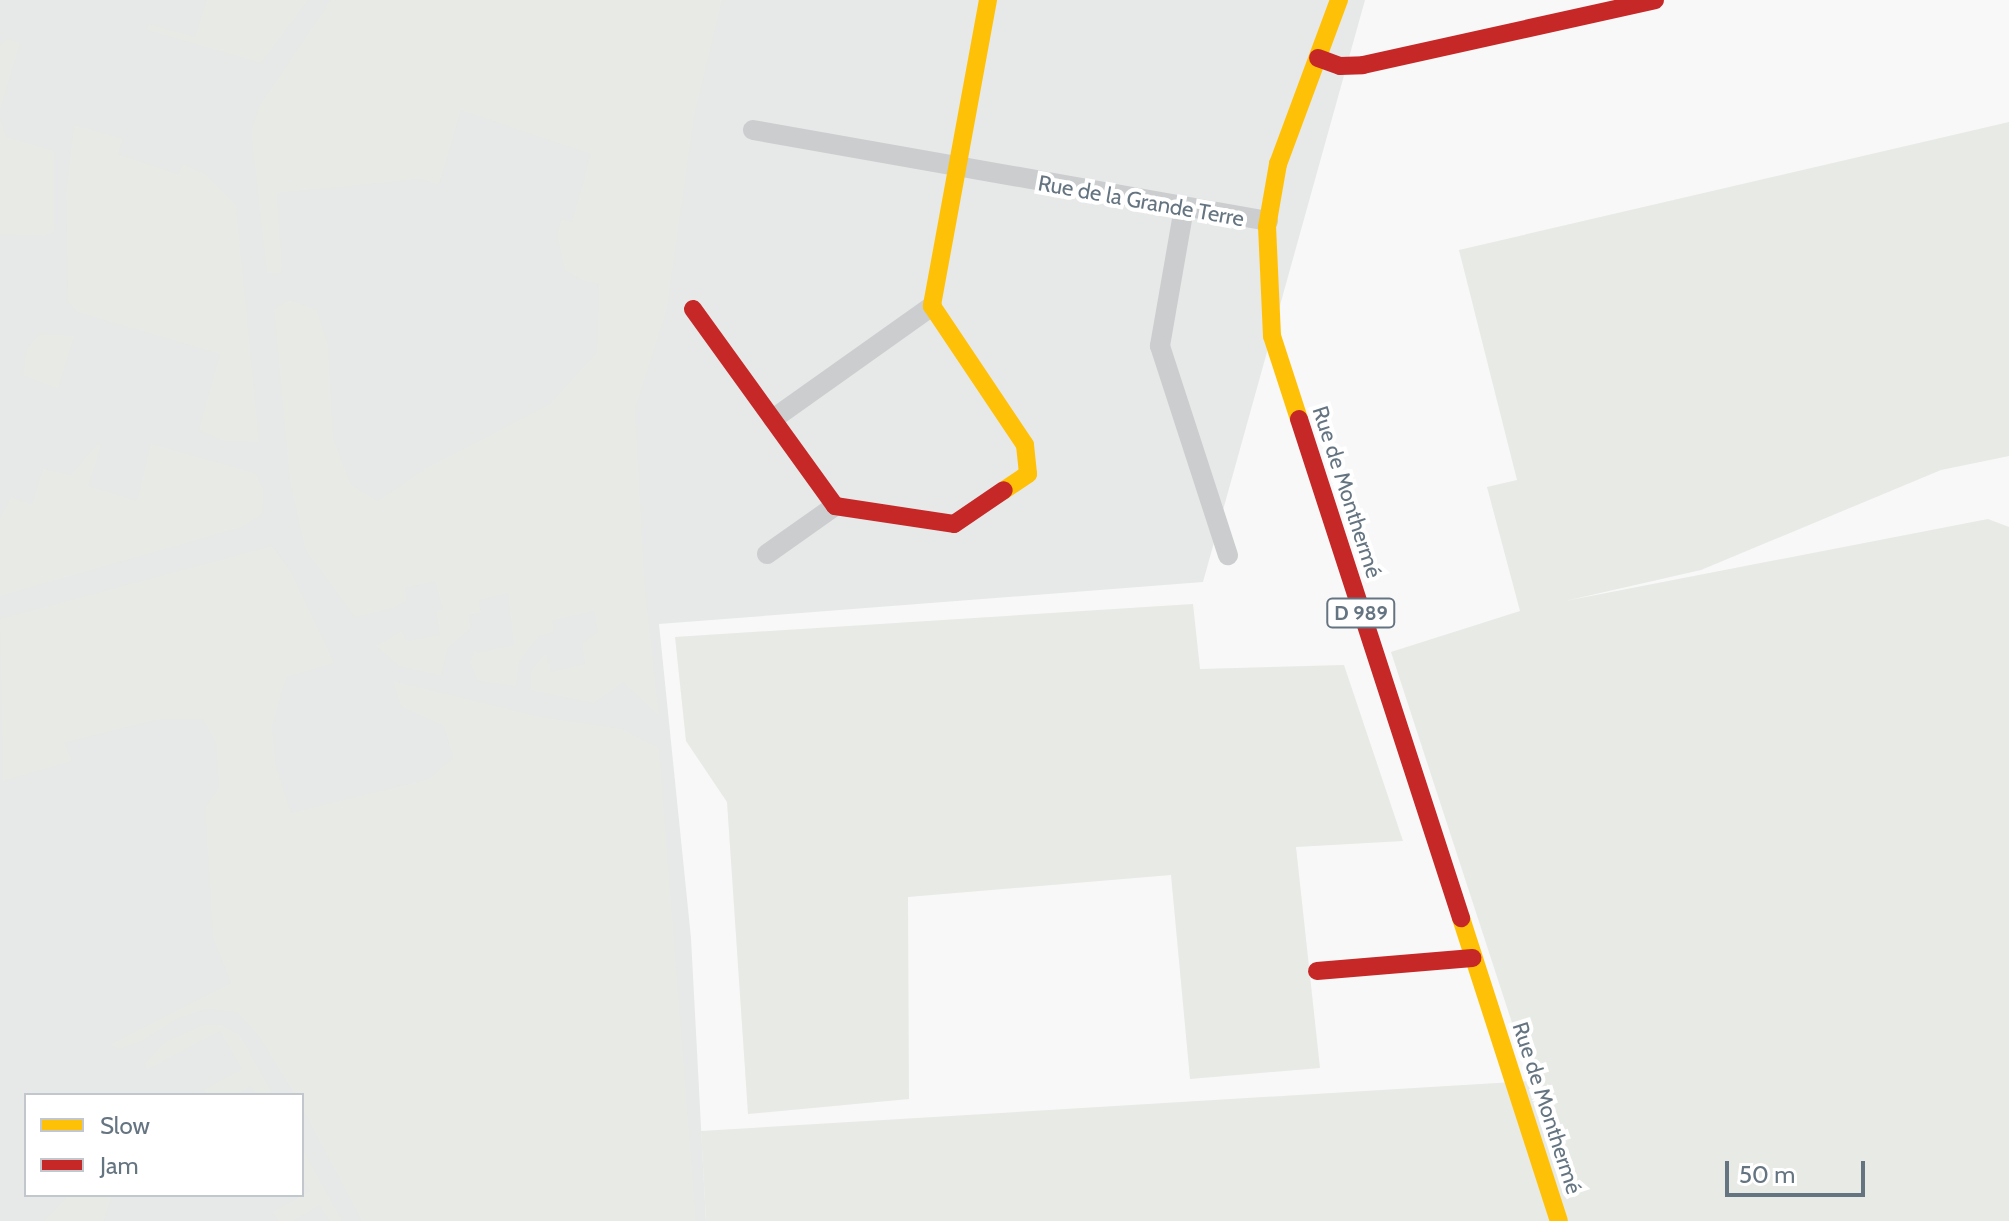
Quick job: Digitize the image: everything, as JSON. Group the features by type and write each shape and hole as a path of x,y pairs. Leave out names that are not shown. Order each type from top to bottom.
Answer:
{"street":[{"path":"773,419 932,306 988,0"},
{"name":"Rue de Monthermé","path":"1339,0 1278,164 1268,221 1272,336 1559,1221"},
{"path":"1318,58 1340,66 1363,65 1655,0"},
{"name":"Rue de la Grande Terre","path":"753,130 1268,221"},
{"path":"1184,208 1160,346 1228,555"},
{"path":"767,554 835,506 954,524 1028,474 1025,445 932,306"},
{"path":"693,309 835,506"},
{"path":"1317,971 1472,958"}],"shaded area":[{"path":"0,0 1365,0 1203,582 659,624 691,938 706,1221 0,1221"},
{"path":"207,0 308,0 261,63 147,30 149,24 195,37"},
{"path":"331,0 722,0 694,117 667,308 635,410 645,588 659,716 623,682 593,703 530,690 531,671 546,653 551,672 585,664 582,644 598,632 594,611 552,621 554,632 539,636 519,662 516,686 478,681 470,663 476,648 477,653 514,645 508,593 479,600 481,613 469,615 471,628 448,648 441,676 399,666 376,646 402,631 406,641 440,635 436,611 443,609 435,581 405,588 407,600 394,608 355,617 305,549 290,482 274,309 290,300 317,310 328,346 333,438 351,485 378,501 425,469 550,404 597,352 599,283 586,282 565,270 557,235 561,219 572,222 591,154 461,110 439,185 420,179 277,193 282,268 281,274 267,273 251,131 259,107"},
{"path":"7,39 20,43 0,110 0,46"},
{"path":"0,118 6,137 54,151 54,231 44,236 0,234"},
{"path":"2009,122 2009,456 1941,470 1701,570 1565,601 1988,519 2009,527 2009,1221 706,1221 701,1131 1531,1081 1391,652 1520,611 1487,487 1517,480 1459,250"},
{"path":"74,125 123,139 118,154 178,174 183,164 205,174 236,205 259,442 224,441 199,430 220,354 77,312 68,302 66,192"},
{"path":"39,334 74,336 58,389 23,375 27,349"},
{"path":"97,444 101,445 88,486 137,501 151,444 255,473 264,491 262,514 242,527 0,596 0,518 11,497 32,505 43,469 71,475"},
{"path":"272,546 290,570 334,663 286,677 272,726 276,767 291,813 429,779 453,758 444,726 401,706 393,681 541,717 622,729 659,748 696,1221 362,1221 304,1111 304,1093 294,1093 259,1036 237,1012 207,1009 178,1018 140,1042 119,1049 109,1045 231,983 213,937 205,808 219,788 216,743 203,719 156,720 64,743 72,761 3,781 0,619"},
{"path":"1193,604 1200,669 1344,665 1403,841 1296,847 1320,1068 1190,1079 1171,875 908,897 909,1099 748,1114 727,802 686,741 675,637"},
{"path":"203,1025 222,1025 240,1035 272,1093 256,1093 251,1086 239,1093 206,1093 204,1090 242,1069 220,1031 147,1070 145,1063 165,1042"},
{"path":"304,1152 342,1221 329,1221 320,1205 293,1221 278,1221 273,1212 310,1191 304,1180"},
{"path":"67,1197 111,1197 104,1221 44,1221"}],"traffic: slow":[{"path":"988,0 932,306 1025,445 1028,474 1004,490"},
{"path":"1299,419 1272,336 1267,227 1278,164 1339,0"},
{"path":"1461,918 1559,1221"}],"traffic: jam":[{"path":"1318,58 1340,66 1363,65 1655,0"},
{"path":"693,309 835,506 954,524 1004,490"},
{"path":"1299,419 1461,918"},
{"path":"1317,971 1472,958"}]}
